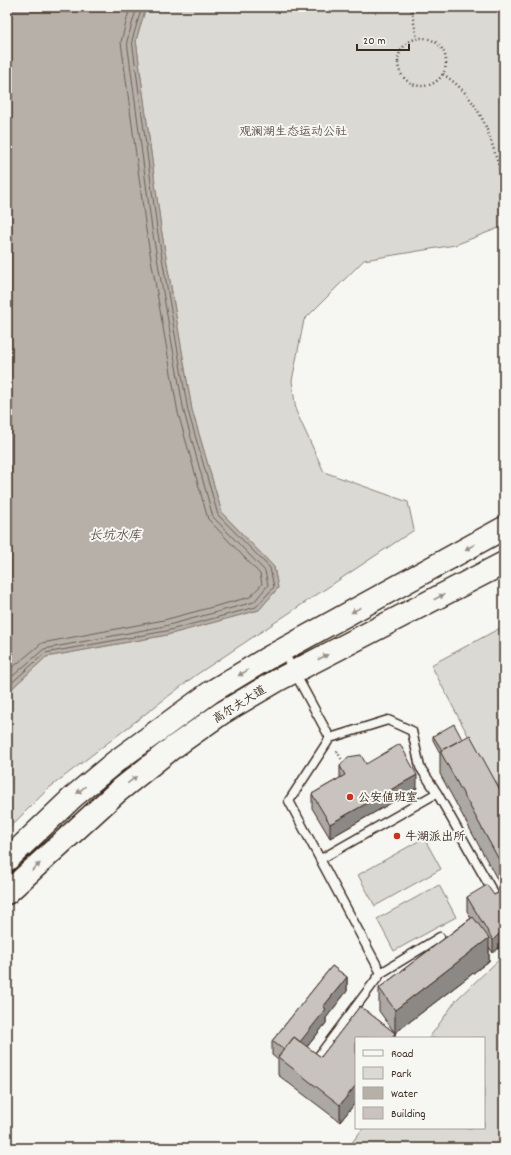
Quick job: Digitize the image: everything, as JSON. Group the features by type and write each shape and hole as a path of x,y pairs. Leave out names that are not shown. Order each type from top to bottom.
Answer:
{"main road":[{"name":"高尔夫大道","path":"7,860 73,797 160,727 211,692 283,650 504,528"},
{"name":"高尔夫大道","path":"7,893 116,793 171,749 222,714 294,672 500,566"}],"lane":[{"path":"283,650 330,738"},
{"path":"381,973 289,801 330,738 388,720 412,731 420,767 437,793 494,894"},
{"path":"321,859 437,793"},
{"path":"318,1057 381,973 440,937"}],"path":[{"path":"411,7 417,39"},
{"path":"417,39 432,41 439,45 446,59 443,74 438,80 423,86 411,84 402,76 398,69 400,53 404,46 417,39"},
{"path":"443,74 468,93 482,117 504,184"},
{"path":"330,738 345,765"}],"green space":[{"name":"观澜湖生态运动公社","path":"146,7 504,7 504,226 455,245 364,260 304,320 292,381 296,411 324,472 408,502 414,530 196,675 49,788 7,830 7,693 46,657 167,635 259,610 278,588 274,567 222,513 192,410 161,228 136,40"},
{"path":"504,626 504,804 431,665"},
{"path":"424,838 441,869 375,906 358,875"},
{"path":"439,885 456,917 394,951 377,919"},
{"path":"504,955 504,1148 348,1148 362,1129 485,1129 485,1037 430,1037 457,999"}],"water":[{"name":"长坑水库","path":"7,7 146,7 136,40 161,228 192,410 222,513 274,567 278,588 259,610 167,635 46,657 7,693"}],"building":[{"path":"454,724 462,739 442,750 433,736"},
{"path":"470,735 504,797 504,869 440,751"},
{"path":"400,744 417,775 330,824 312,794 345,775 340,766 348,757 361,755 366,764"},
{"path":"487,885 494,895 504,890 504,929 493,940 467,897"},
{"path":"473,917 489,938 395,1010 379,988"},
{"path":"332,966 347,977 323,1007 326,1009 300,1042 294,1037 284,1050 272,1041"},
{"path":"360,1006 395,1033 393,1037 355,1037 355,1086 340,1105 278,1057 294,1037 321,1057"}],"place":[{"name":"公安值班室","path":"350,797"},
{"name":"牛湖派出所","path":"397,836"}]}
